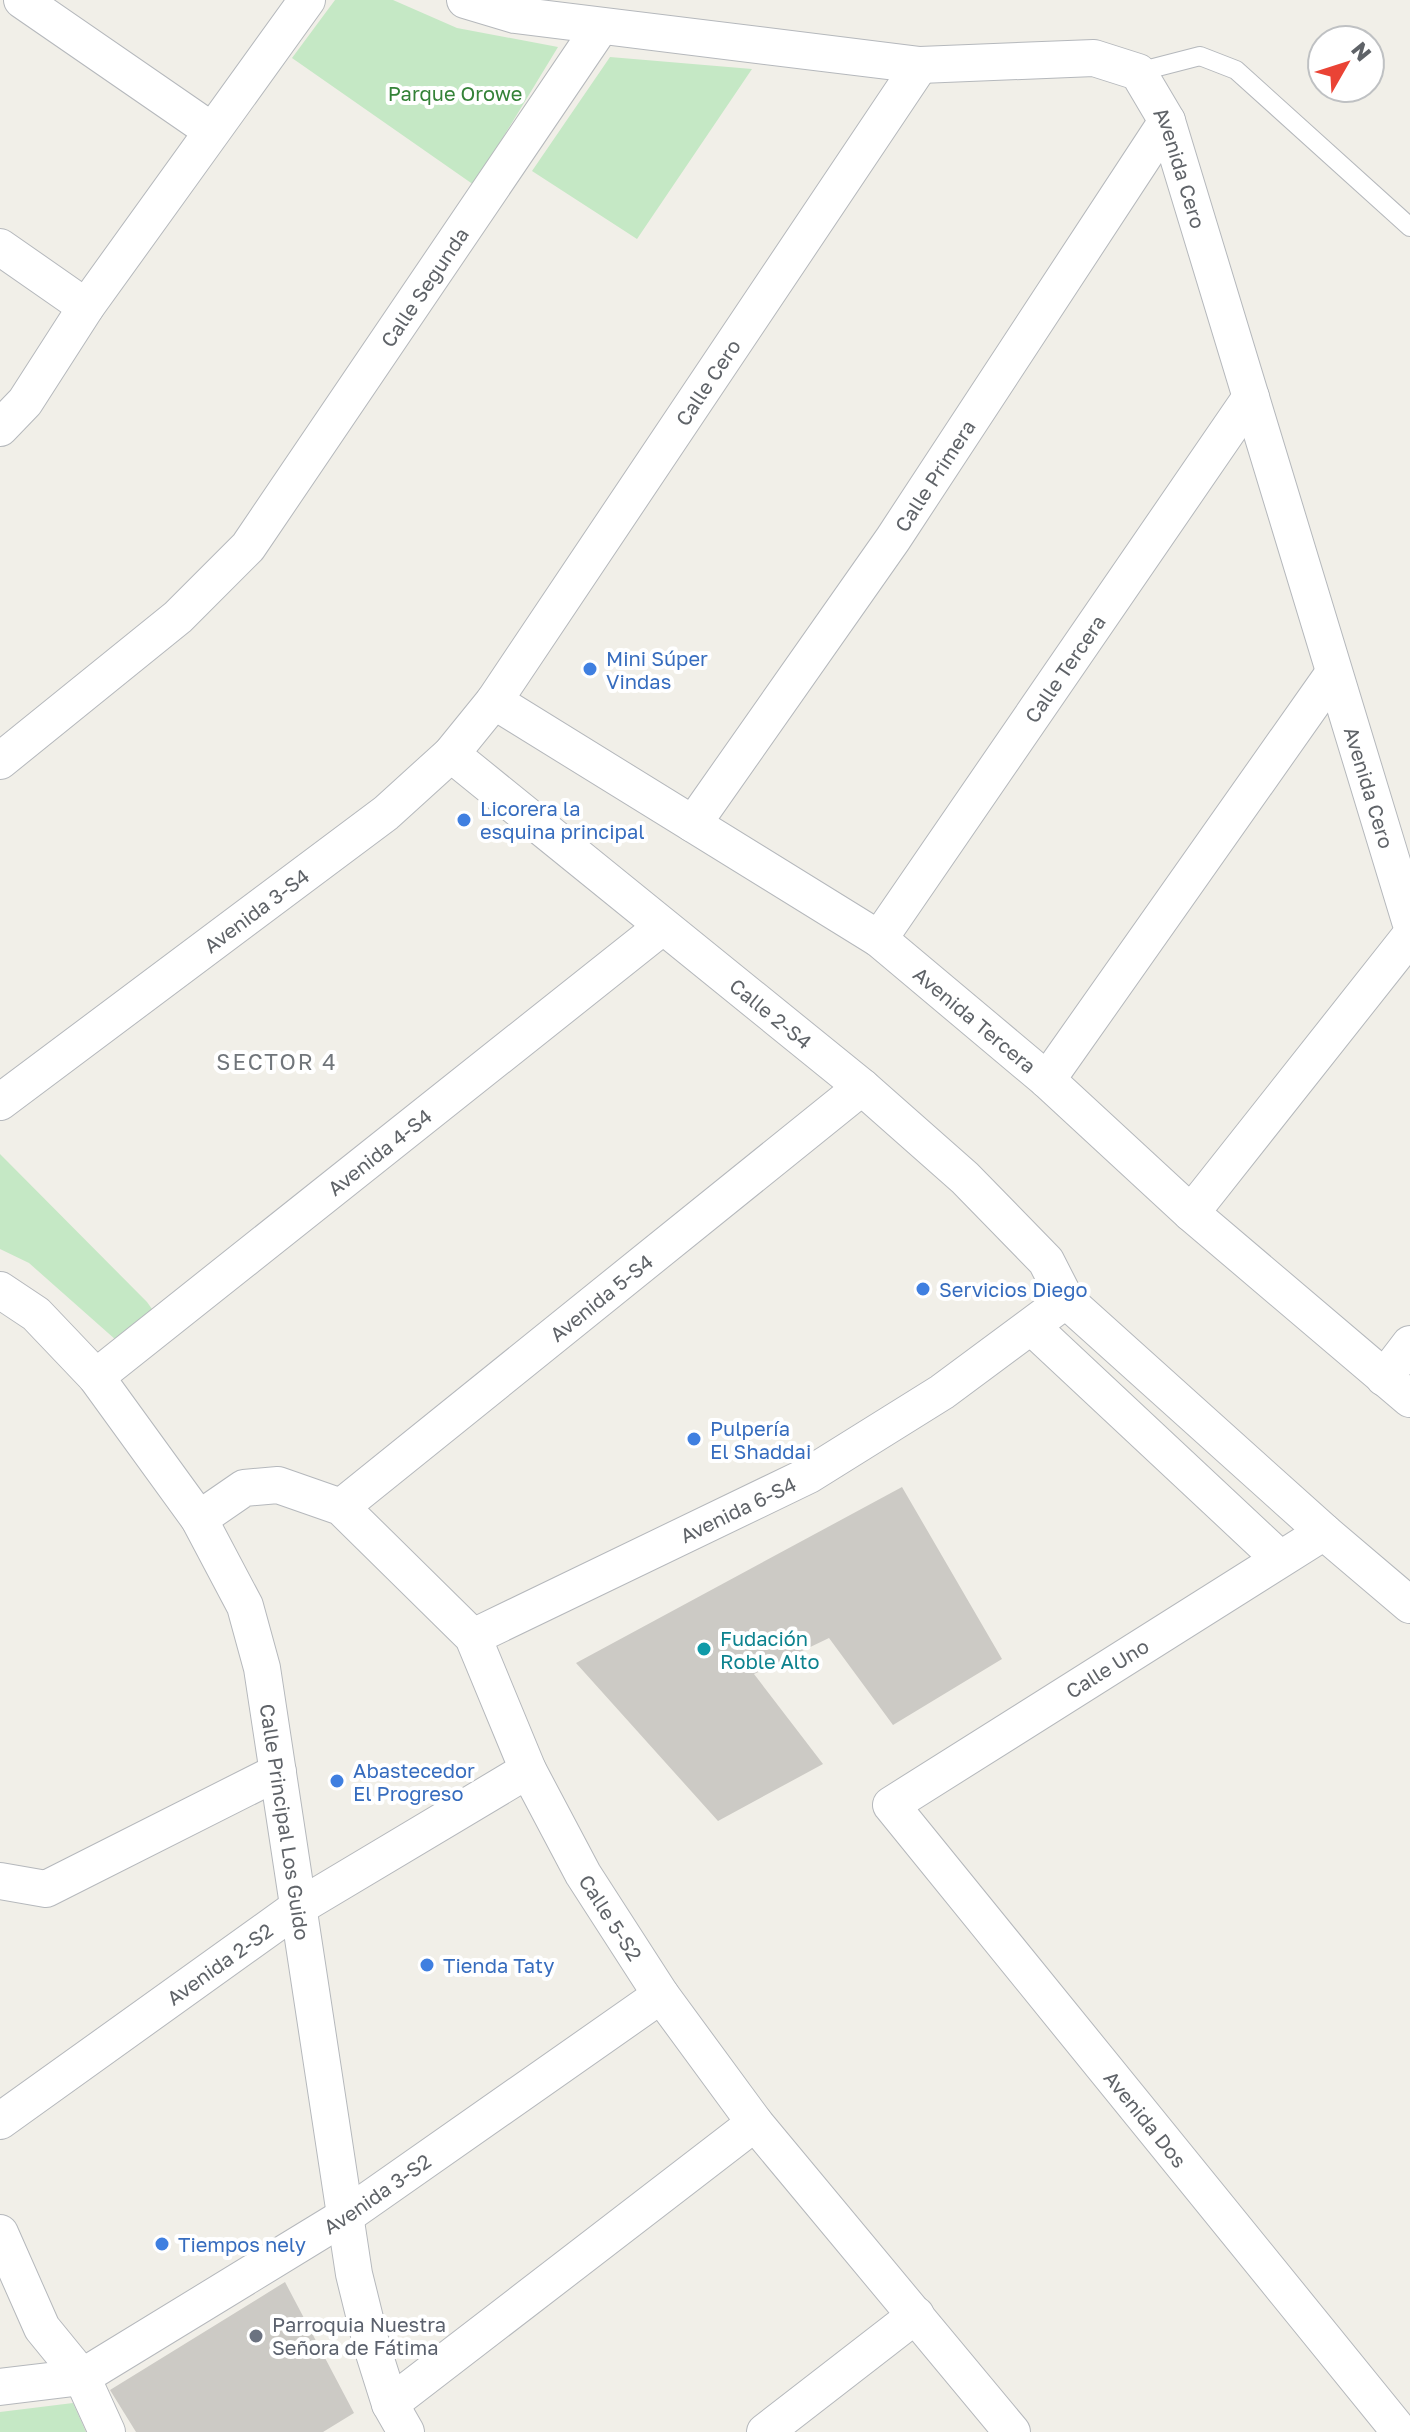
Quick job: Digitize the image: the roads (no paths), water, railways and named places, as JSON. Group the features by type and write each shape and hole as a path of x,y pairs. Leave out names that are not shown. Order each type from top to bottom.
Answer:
{"street":[{"path":"22,0 212,131"},
{"path":"0,428 25,402 86,307 307,0"},
{"path":"465,0 515,15 920,65 1094,58 1138,72"},
{"name":"Calle Segunda","path":"0,761 178,617 248,547 601,26"},
{"name":"Calle Cero","path":"494,701 920,65"},
{"name":"Avenida Cero","path":"1138,72 1167,121 1410,921"},
{"name":"Calle Primera","path":"693,824 893,539 1167,121"},
{"path":"0,247 86,307"},
{"name":"Calle Tercera","path":"879,939 1251,397"},
{"path":"1047,1080 1333,674"},
{"name":"Avenida 3-S4","path":"0,1102 386,813 451,754 494,701"},
{"name":"Avenida Tercera","path":"494,701 879,939 1047,1080 1191,1213 1397,1389"},
{"name":"Calle 2-S4","path":"451,754 862,1087 965,1178 1046,1261 1066,1300"},
{"name":"Avenida 4-S4","path":"96,1377 662,927"},
{"path":"1191,1213 1410,936"},
{"name":"Avenida 5-S4","path":"341,1507 862,1087"},
{"name":"Calle Principal Los Guido","path":"0,1290 36,1314 96,1377 199,1519 245,1606 262,1668 354,2274 372,2347 398,2418"},
{"path":"1066,1300 1324,1532 1410,1605"},
{"name":"Avenida 6-S4","path":"473,1637 809,1475 942,1392 1066,1300"},
{"path":"1032,1327 1280,1559"},
{"path":"1397,1389 1410,1344"},
{"name":"Calle 5-S2","path":"199,1519 244,1488 278,1485 341,1507 473,1637 528,1770 583,1874 661,1995 755,2123 1012,2432"},
{"name":"Calle Uno","path":"891,1805 1324,1532"},
{"name":"Avenida 2-S2","path":"0,2121 297,1908 528,1770"},
{"path":"0,1881 46,1889 278,1772"},
{"name":"Avenida Dos","path":"891,1805 1400,2432"},
{"name":"Avenida 3-S2","path":"82,2377 347,2215 661,1995"},
{"path":"398,2418 755,2123"},
{"path":"0,2233 42,2328 82,2377 107,2432"},
{"path":"765,2432 916,2315"},
{"path":"0,2387 82,2377"}],"lane":[{"path":"1138,72 1200,56 1236,70 1410,227"}],"place":[{"name":"Mini Súper Vindas","path":"590,669"},
{"name":"Licorera la esquina principal","path":"464,820"},
{"name":"Servicios Diego","path":"923,1289"},
{"name":"Pulpería El Shaddai","path":"694,1439"},
{"name":"Fudación Roble Alto","path":"704,1649"},
{"name":"Abastecedor El Progreso","path":"337,1781"},
{"name":"Tienda Taty","path":"427,1965"},
{"name":"Tiempos nely","path":"162,2244"},
{"name":"Parroquia Nuestra Señora de Fátima","path":"256,2336"}],"district":[{"name":"SECTOR 4","path":"277,1061"}],"park label":[{"name":"Parque Orowe","path":"455,93"}]}
